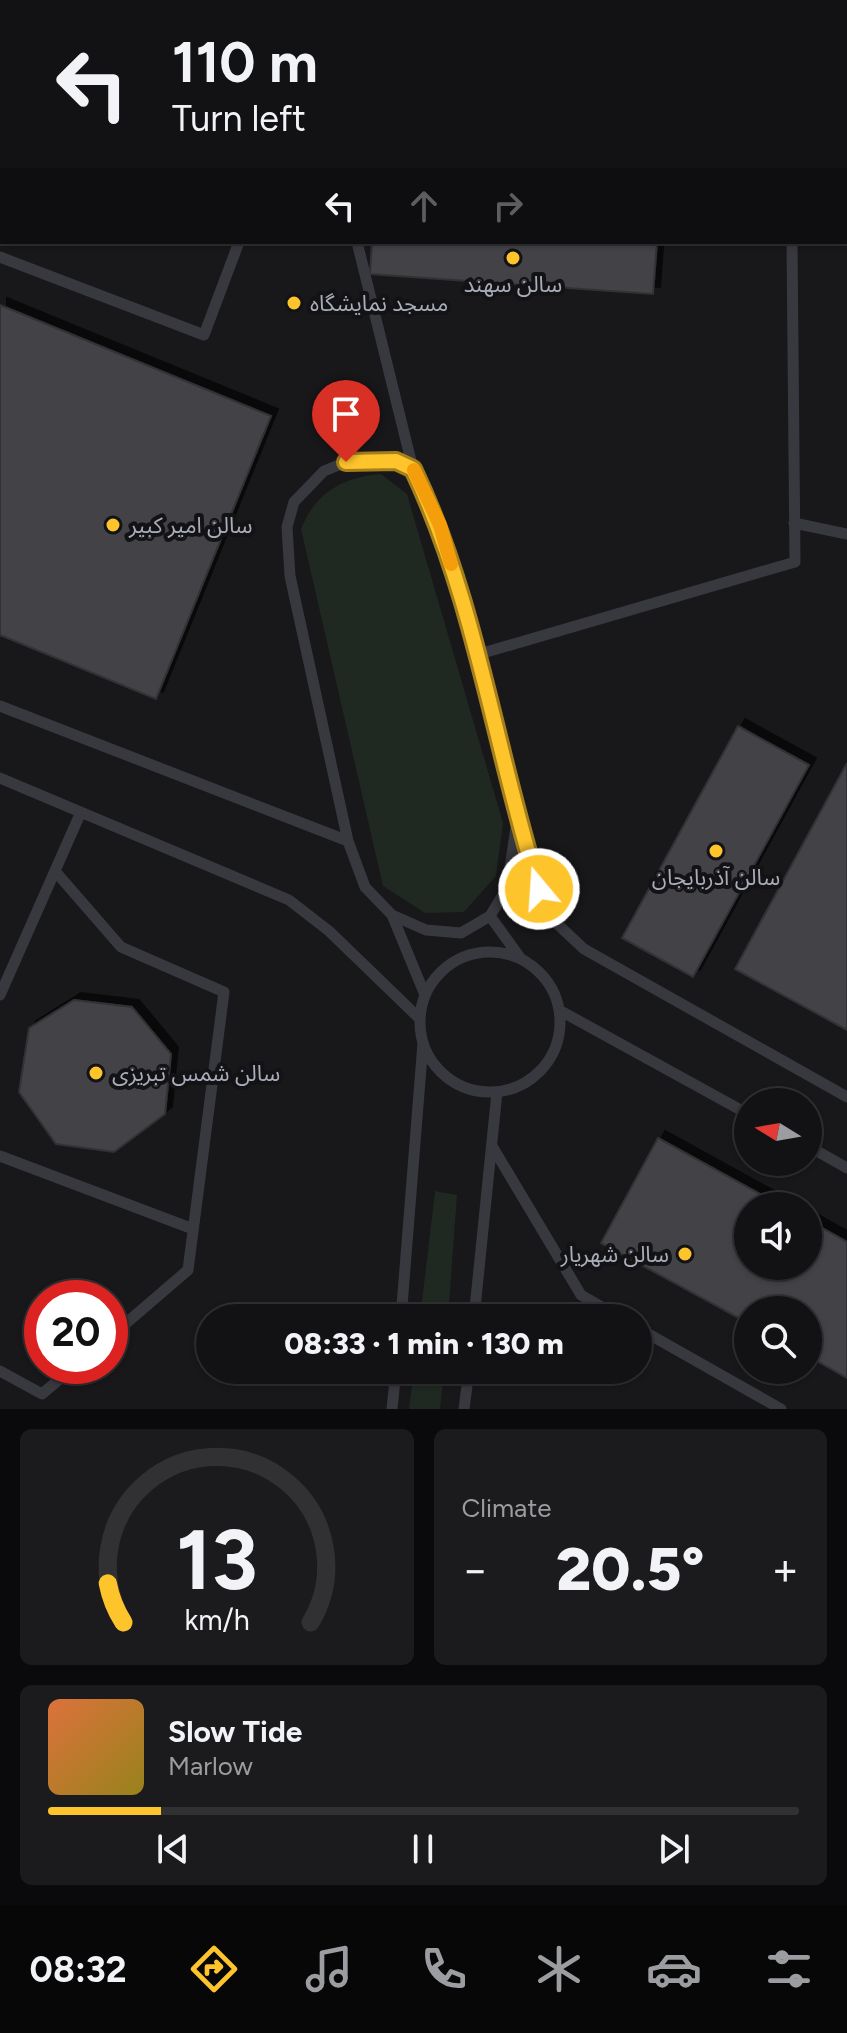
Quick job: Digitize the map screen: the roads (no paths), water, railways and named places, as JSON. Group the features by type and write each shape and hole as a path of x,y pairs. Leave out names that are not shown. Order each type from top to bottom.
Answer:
{"lane":[{"path":"0,257 204,335 238,244"},
{"path":"357,244 413,469 440,525 517,820 539,889 553,920 584,949 847,1097"},
{"path":"476,655 795,562 792,244"},
{"path":"413,469 396,461 346,462 324,471 294,502 287,527 290,576 348,841 365,887 392,915 425,995"},
{"path":"794,523 847,534"},
{"path":"0,706 348,841"},
{"path":"0,778 289,900 329,931 420,1019"},
{"path":"0,995 81,812"},
{"path":"392,915 426,930 461,933 490,916 507,888 517,820"},
{"path":"55,871 121,947 224,992 188,1270 128,1322"},
{"path":"490,916 521,959"},
{"path":"402,1304 423,1043 420,1019 425,995 438,975 457,960 478,953 500,952 521,959 539,972 552,990 559,1010 556,1043 540,1072 520,1086 497,1092 473,1091 451,1081 434,1064 423,1043"},
{"path":"559,1010 734,1106"},
{"path":"475,1304 497,1092"},
{"path":"492,1145 581,1295 597,1304"},
{"path":"822,1154 847,1168"},
{"path":"0,1156 193,1229"},
{"path":"652,1336 781,1409"},
{"path":"0,1371 42,1394 54,1384"},
{"path":"392,1409 395,1384"},
{"path":"464,1409 467,1384"}],"place":[{"name":"سالن سهند","path":"513,258"},
{"name":"مسجد نمایشگاه","path":"294,303"},
{"name":"سالن امیر کبیر","path":"113,525"},
{"name":"سالن آذربایجان","path":"716,851"},
{"name":"سالن شمس تبریزی","path":"96,1073"},
{"name":"سالن شهریار","path":"685,1254"}]}
